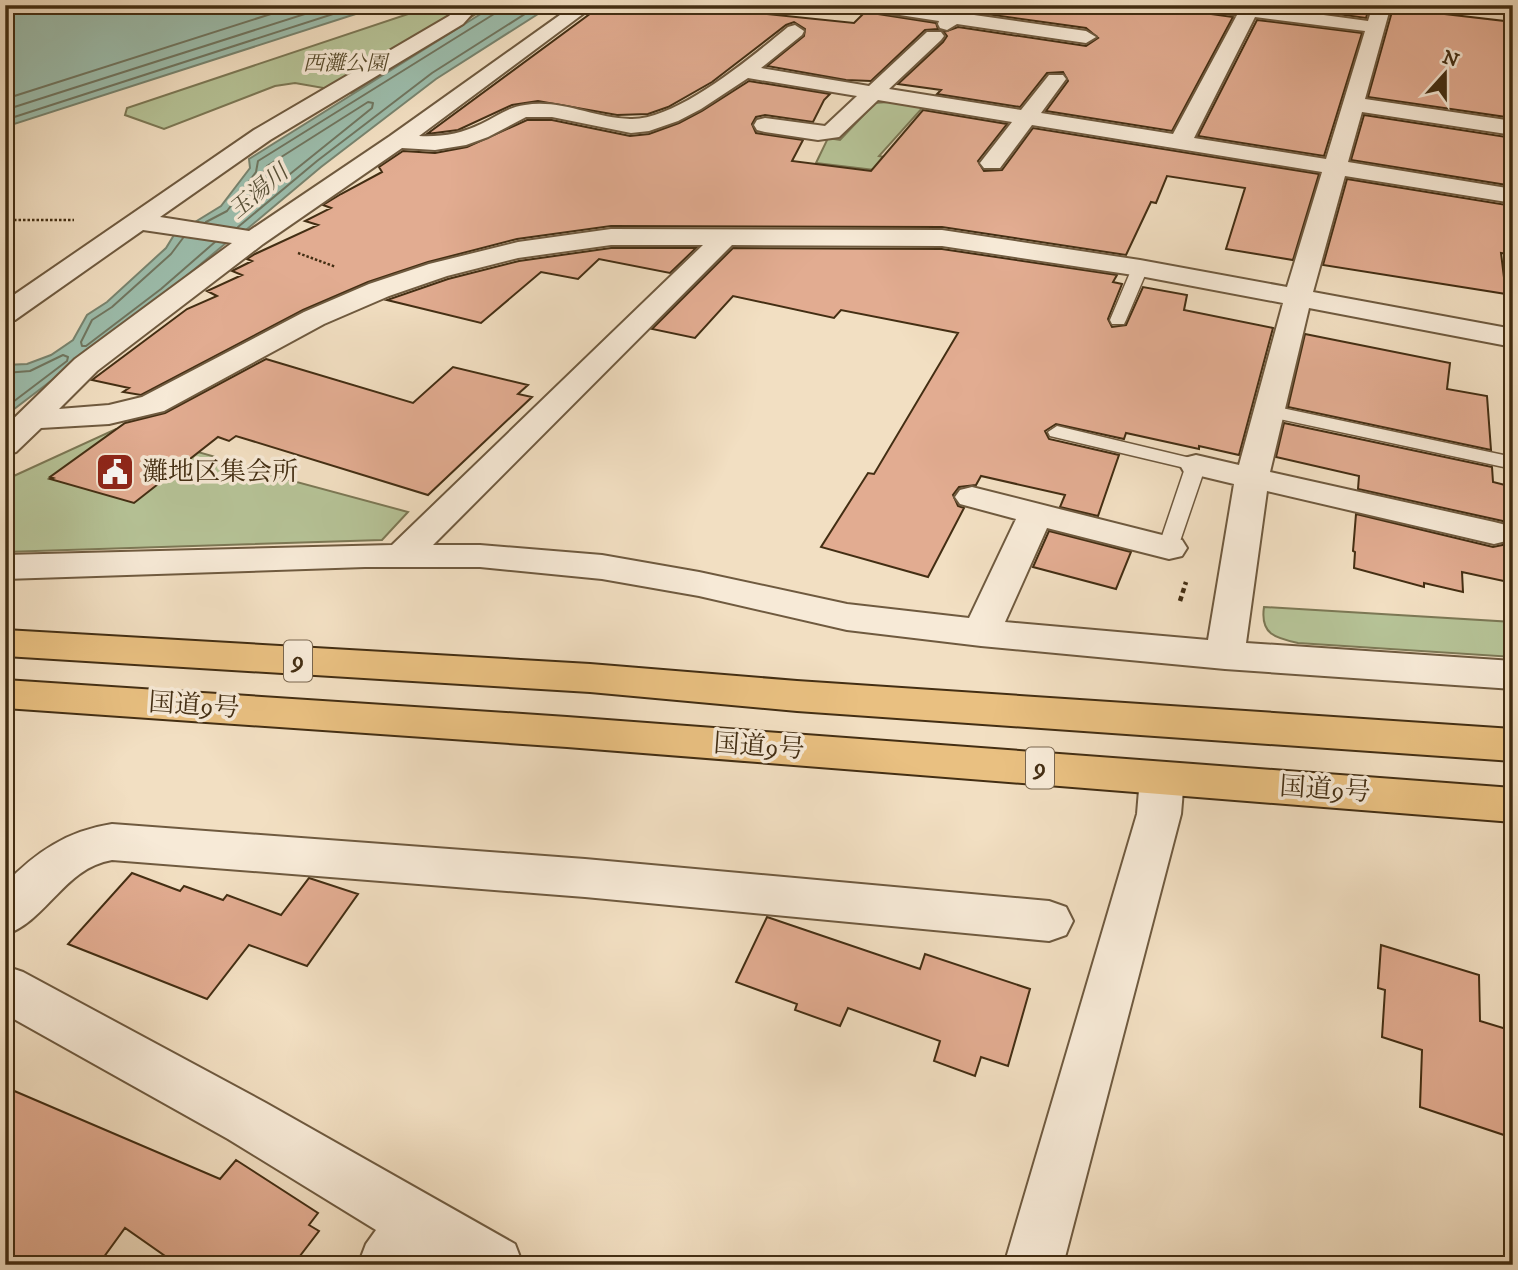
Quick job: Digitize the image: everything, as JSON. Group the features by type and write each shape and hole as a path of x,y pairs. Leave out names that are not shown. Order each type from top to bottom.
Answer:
{"highway":[{"name":"国道9号","path":"5,643 590,678 811,697 1513,745"},
{"name":"国道9号","path":"5,694 567,732 1513,805"}],"street":[{"path":"5,314 262,135 456,20 471,5"},
{"path":"5,445 86,365 247,238 398,141 586,5"},
{"path":"867,5 950,21 1086,37"},
{"path":"1204,5 1248,12 1378,16 1298,297 1252,477 1225,655"},
{"path":"1180,142 1248,12"},
{"path":"765,125 818,134 831,132 875,94 950,21"},
{"path":"398,141 446,143 476,134 510,116 528,111 546,111 633,126 653,124 746,72 795,31"},
{"path":"746,72 1513,196"},
{"path":"992,163 1056,79"},
{"path":"1353,104 1513,128"},
{"path":"139,222 247,238"},
{"path":"401,556 727,236"},
{"path":"33,418 104,417 153,404 314,318 379,290 438,270 559,242 611,237 942,238 1140,268 1513,338"},
{"path":"1196,465 1494,533"},
{"path":"972,497 1168,548"},
{"path":"981,633 1036,514"},
{"path":"5,566 480,556 602,567 699,584 847,617 981,633 1225,655 1513,675"},
{"path":"1033,1265 1159,814 1162,778"},
{"path":"5,915 65,856 96,843 112,842 584,878 1049,921"},
{"path":"5,988 247,1121 402,1243 494,1265"}],"lane":[{"path":"1118,320 1140,268"},
{"path":"1268,411 1513,463"},
{"path":"1057,432 1196,465 1168,548"}],"path":[{"path":"247,238 334,266 379,290"}],"green space":[{"name":"西灘公園","path":"435,5 490,5 352,93 295,83 275,86 164,129 125,115 127,108"},
{"path":"901,101 925,105 879,156 913,162 908,174 816,163 828,138 840,140 875,103"},
{"path":"116,429 216,457 219,461 408,512 382,540 5,552 5,480"},
{"path":"1264,607 1513,622 1513,657 1298,643 1276,637 1267,629 1263,616"}],"water":[{"path":"5,5 392,5 365,11 5,127"},
{"name":"玉湯川","path":"495,5 552,5 436,79 321,167 165,294 5,416 5,365 27,364 51,355 73,340 87,315 107,302 166,248 174,235 221,206 250,168 249,159"}],"building":[{"path":"602,5 681,5 854,23 865,12 936,23 938,29 925,30 871,81 846,80 767,66 804,36 805,29 794,22 786,25 712,82 668,107 648,114 617,115 538,101 512,105 458,130 427,134"},
{"path":"977,5 1059,8 1061,5 1192,5 1204,13 1233,17 1172,131 1046,111 1068,81 1063,72 1047,73 1020,107 937,94 941,90 898,84 943,42 947,36 944,32 958,27 1086,46 1098,38 1086,28 972,12"},
{"path":"1271,5 1370,5 1366,18"},
{"path":"1393,8 1513,22 1513,118 1368,97"},
{"path":"1257,20 1362,33 1324,156 1198,136"},
{"path":"749,81 830,94 813,122 765,115 756,117 752,124 756,133 803,140 792,161 871,171 923,110 1007,124 978,161 984,171 1002,170 1033,128 1319,174 1293,260 1226,249 1245,188 1167,176 1156,203 1151,202 1126,255 942,227 611,226 517,239 428,262 368,282 303,310 141,395 123,392 129,388 92,380 187,309 217,296 207,291 242,275 232,271 252,261 247,259 318,225 305,221 331,208 323,205 382,172 379,167 403,151 435,153 467,147 527,120 552,120 630,136 649,134 702,111"},
{"path":"1364,115 1513,138 1513,186 1351,160"},
{"path":"1347,179 1513,206 1513,255 1501,253 1506,294 1323,265"},
{"path":"611,248 696,248 670,273 599,259 578,279 541,272 481,323 387,300 448,279 519,261"},
{"path":"733,248 942,249 1117,275 1113,282 1122,284 1108,319 1112,327 1126,325 1143,287 1187,295 1184,310 1273,328 1239,455 1126,433 1124,439 1056,424 1045,431 1049,439 1119,455 1098,516 1060,507 1065,495 981,476 976,485 959,487 953,495 958,506 964,508 928,577 821,547 868,473 874,474 958,333 841,310 834,318 733,296 695,338 652,329"},
{"path":"1305,334 1450,363 1447,389 1487,396 1491,450 1288,407"},
{"path":"266,359 413,403 453,367 528,385 518,394 532,397 428,495 236,436 229,441 218,437 134,503 50,479 125,423 165,413"},
{"path":"1284,423 1492,467 1493,482 1513,487 1513,530 1507,522 1358,489 1359,476 1276,457"},
{"path":"1356,514 1493,547 1507,544 1513,536 1513,583 1462,572 1463,592 1424,583 1424,587 1354,568"},
{"path":"1049,531 1131,552 1116,589 1033,567"},
{"path":"132,873 180,891 184,886 223,900 227,895 281,915 309,878 358,894 307,966 249,945 207,999 68,944"},
{"path":"767,917 920,969 925,954 1030,989 1008,1066 981,1057 975,1076 934,1061 940,1041 848,1008 840,1026 795,1010 797,1004 736,982"},
{"path":"1381,945 1479,975 1480,1021 1513,1031 1513,1138 1420,1107 1422,1050 1382,1037 1385,990 1378,988"},
{"path":"5,1087 220,1179 236,1160 318,1213 309,1225 319,1231 293,1265 178,1265 125,1228 98,1265 5,1265"}],"place":[{"name":"灘地区集会所","path":"115,472"}]}
